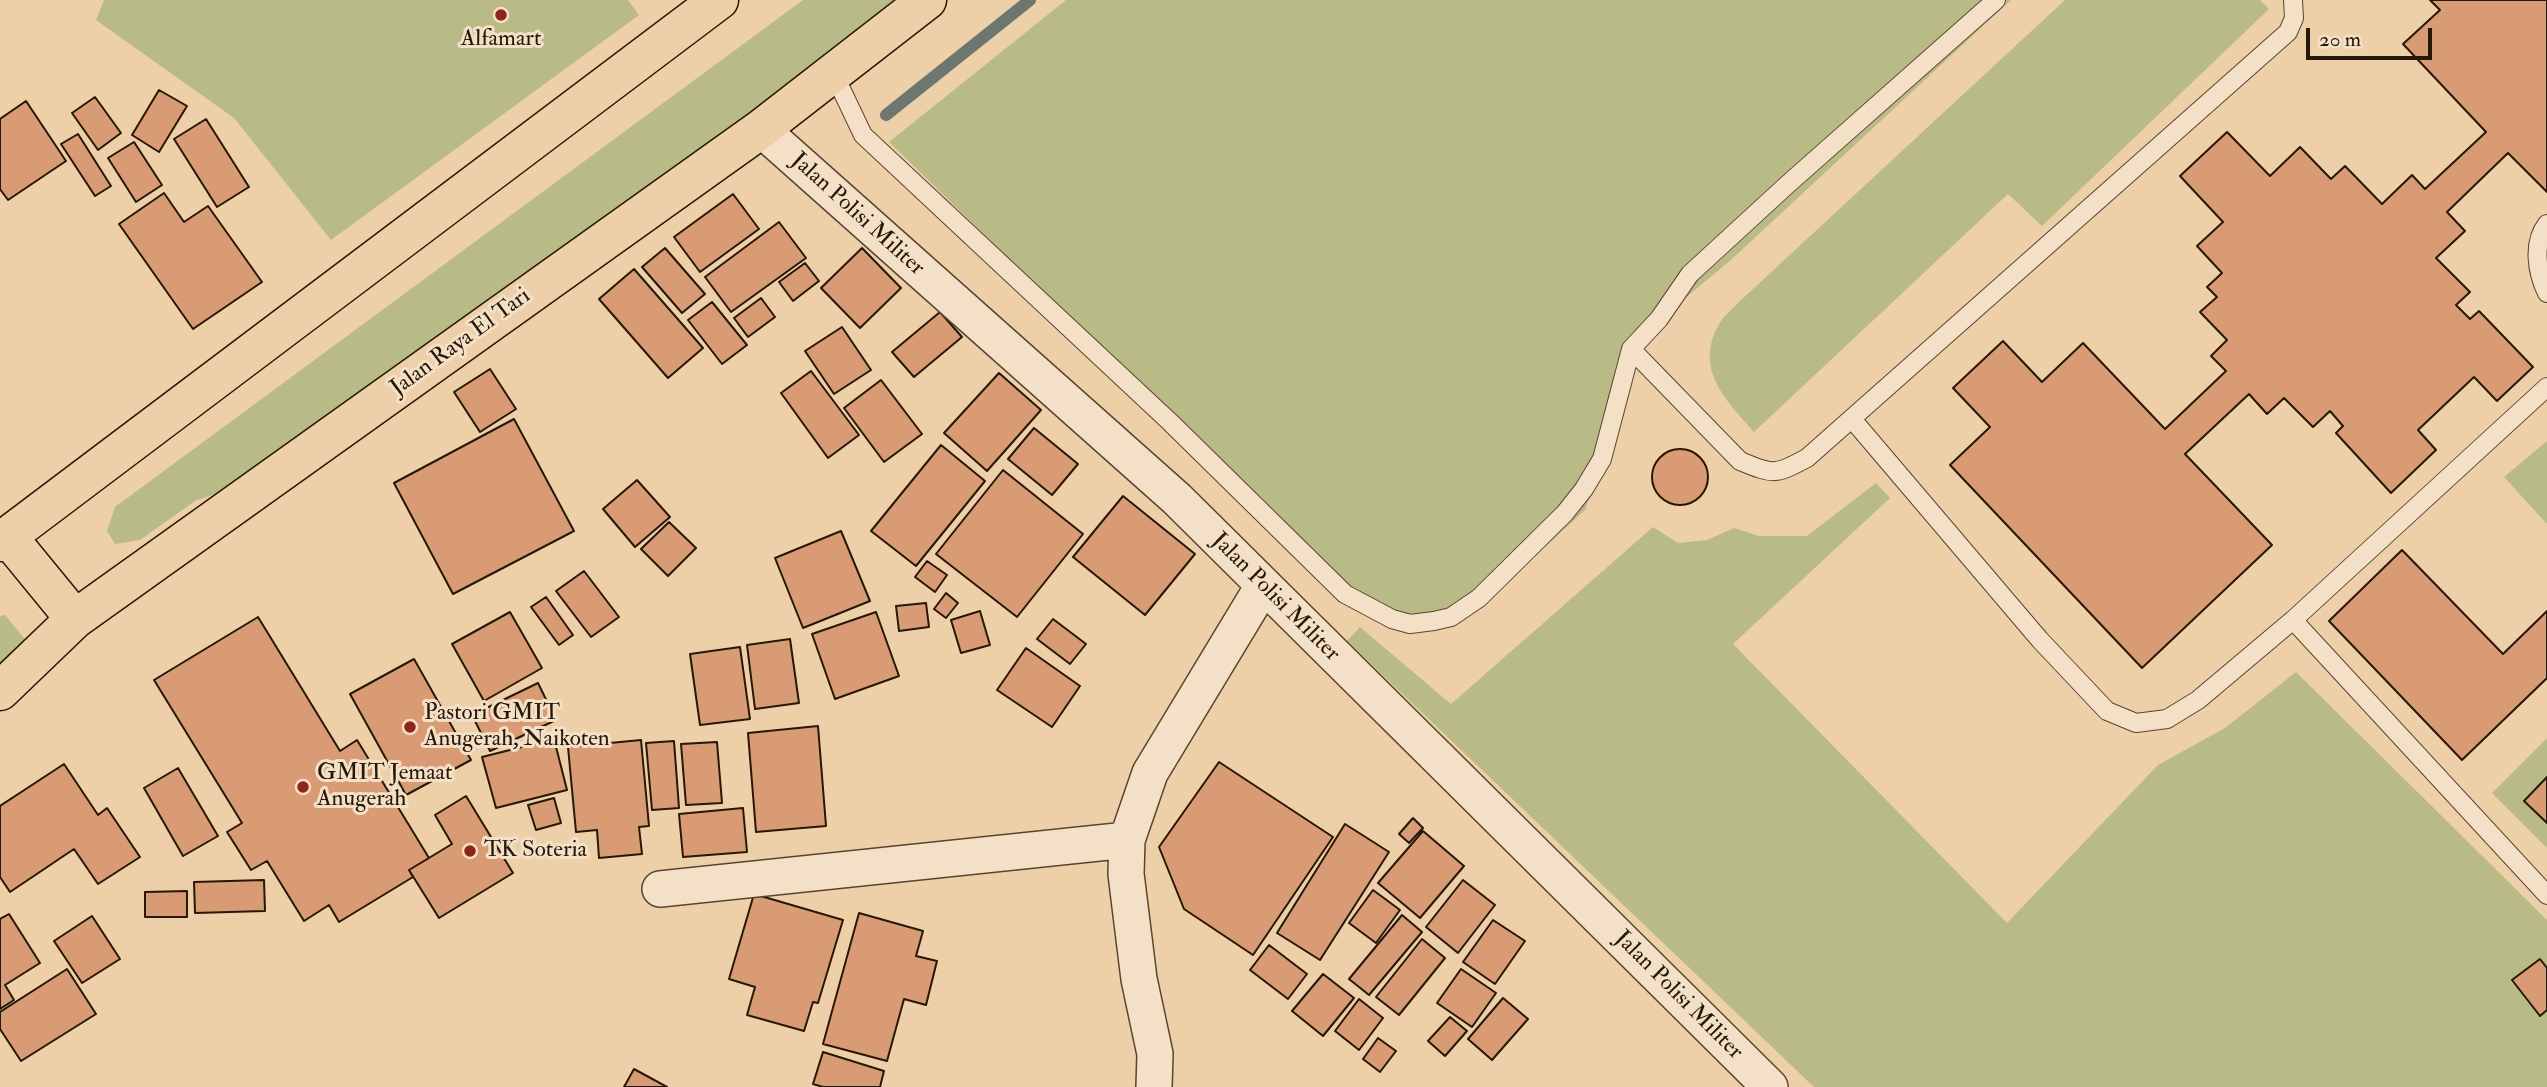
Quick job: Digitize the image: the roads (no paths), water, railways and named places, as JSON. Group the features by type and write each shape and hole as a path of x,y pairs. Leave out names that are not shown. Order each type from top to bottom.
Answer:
{"main road":[{"path":"75,619 3,539 719,0"},
{"name":"Jalan Raya El Tari","path":"0,691 75,619 761,129 927,0"}],"street":[{"name":"Jalan Polisi Militer","path":"761,129 1177,499 1770,1087"},
{"path":"1154,1087 1155,1054 1139,979 1126,874 1127,840 1150,773 1263,586"},
{"path":"660,889 1127,840"}],"lane":[{"path":"833,72 863,135 1170,422 1345,594 1392,619 1410,624 1451,617 1479,598 1565,513 1584,489 1602,459 1631,349 1659,319 1690,274 1996,0"},
{"path":"1631,349 1740,461 1778,473 1807,458 2288,32 2294,18 2292,0"},
{"path":"2547,224 2538,246 2537,261 2547,293"},
{"path":"1852,419 2040,640 2107,711 2136,723 2167,719 2198,700 2293,620 2547,387"},
{"path":"2293,620 2547,895"}],"waterway":[{"path":"886,115 1030,0"}],"place":[{"name":"Alfamart","path":"501,15"},
{"name":"Pastori GMIT Anugerah, Naikoten","path":"410,727"},
{"name":"GMIT Jemaat Anugerah","path":"303,787"},
{"name":"TK Soteria","path":"470,851"}]}
